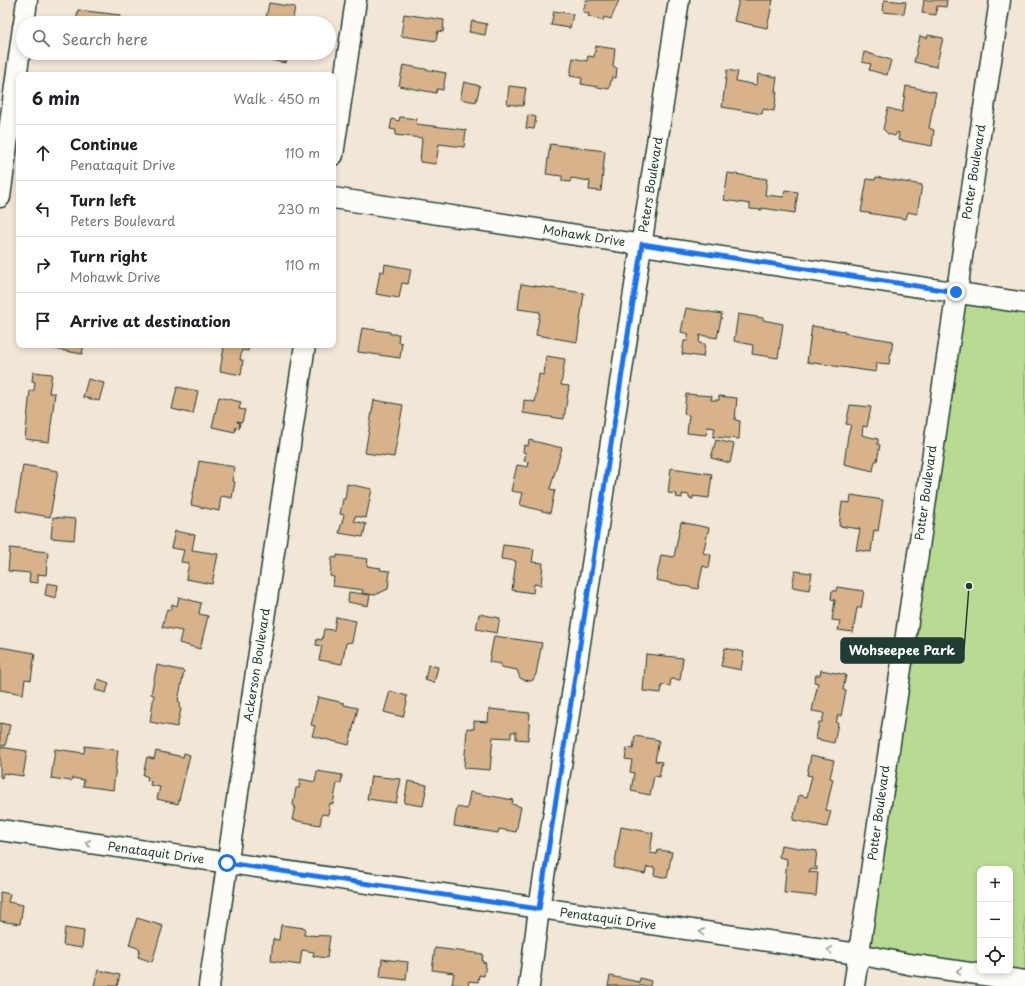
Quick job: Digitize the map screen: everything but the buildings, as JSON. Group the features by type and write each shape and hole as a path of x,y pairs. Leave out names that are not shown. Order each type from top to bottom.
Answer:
{"street":[{"path":"25,16 27,0"},
{"path":"336,135 356,0"},
{"name":"Peters Boulevard","path":"528,986 679,0"},
{"name":"Potter Boulevard","path":"854,986 1000,0"},
{"path":"18,72 19,60"},
{"path":"0,197 9,150 16,88"},
{"name":"Mohawk Drive","path":"336,198 1025,303"},
{"name":"Ackerson Boulevard","path":"209,986 305,348"},
{"name":"Penataquit Drive","path":"0,830 858,954 908,964 1025,981"}],"green space":[{"path":"956,293 1025,303 1025,980 986,974 1013,974 1013,866 977,866 977,973 858,954"}],"place":[{"name":"Wohseepee Park","path":"969,586"}],"route":[{"path":"227,863 539,909 642,244 956,292"}]}
